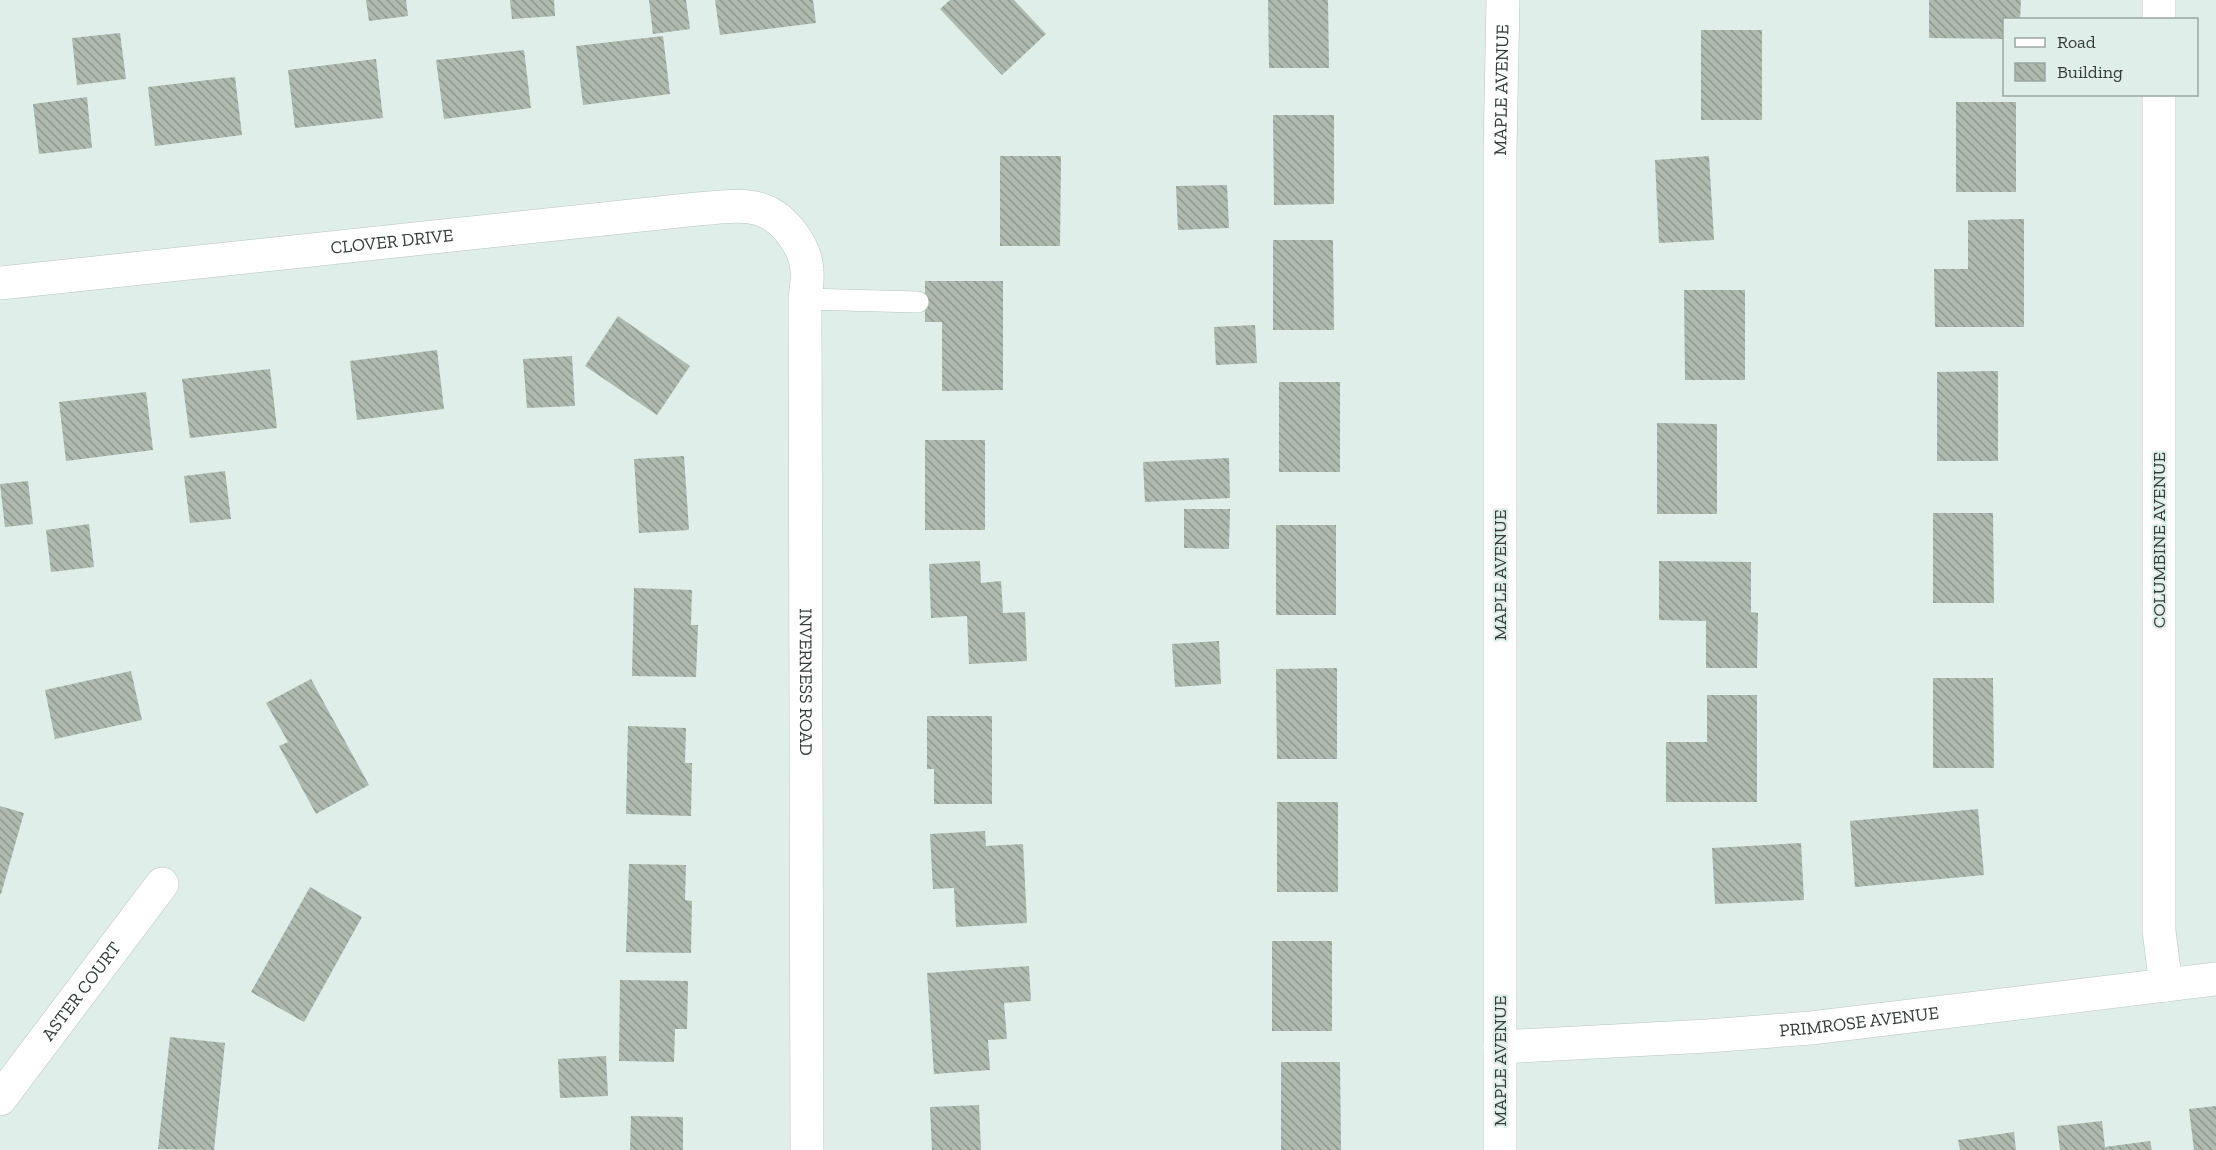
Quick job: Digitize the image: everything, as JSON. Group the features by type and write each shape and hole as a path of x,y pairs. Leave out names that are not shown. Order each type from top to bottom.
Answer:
{"street":[{"name":"MAPLE AVENUE","path":"1500,1150 1500,200 1503,0"},
{"path":"2159,0 2159,18"},
{"name":"COLUMBINE AVENUE","path":"2159,96 2159,931 2166,985"},
{"name":"CLOVER DRIVE","path":"0,283 697,209 738,206 762,209 783,220"},
{"name":"INVERNESS ROAD","path":"783,220 797,240 808,269 805,299 807,1150"},
{"name":"ASTER COURT","path":"0,1099 162,884"},
{"name":"PRIMROSE AVENUE","path":"1500,1047 1811,1028 2216,979"}],"lane":[{"path":"805,299 918,302"}],"building":[{"path":"366,0 406,0 408,16 369,21"},
{"path":"510,0 554,0 555,16 512,19"},
{"path":"649,0 686,0 690,29 653,34"},
{"path":"715,0 813,0 816,23 720,35"},
{"path":"950,0 1014,0 1046,34 1002,75 940,9"},
{"path":"1268,0 1328,0 1329,68 1269,68"},
{"path":"1929,0 2021,0 2020,18 2003,18 2003,39 1929,38"},
{"path":"1701,30 1762,30 1762,120 1701,120"},
{"path":"120,33 126,79 77,85 72,38"},
{"path":"663,36 670,94 583,105 576,46"},
{"path":"524,50 531,108 444,119 436,60"},
{"path":"376,59 383,118 295,128 288,70"},
{"path":"235,77 242,135 155,146 148,87"},
{"path":"87,97 92,148 39,154 33,104"},
{"path":"1956,102 2016,102 2016,192 1956,192"},
{"path":"1273,115 1334,115 1334,204 1274,205"},
{"path":"1000,156 1061,156 1060,246 1000,246"},
{"path":"1709,156 1714,240 1659,243 1655,160"},
{"path":"1227,185 1229,228 1178,230 1176,186"},
{"path":"2024,219 2024,327 1935,327 1934,269 1968,269 1968,220"},
{"path":"1273,240 1333,240 1334,330 1273,330"},
{"path":"925,281 1003,281 1003,390 942,391 942,322 925,322"},
{"path":"1684,290 1745,290 1745,380 1685,380"},
{"path":"618,316 690,366 657,415 585,366"},
{"path":"1255,325 1257,363 1216,365 1214,327"},
{"path":"437,350 444,409 357,420 350,361"},
{"path":"572,356 575,406 527,408 523,359"},
{"path":"270,369 277,428 190,438 182,379"},
{"path":"1998,371 1998,461 1937,461 1937,372"},
{"path":"1279,382 1340,382 1340,472 1279,472"},
{"path":"146,392 153,450 66,461 59,402"},
{"path":"1657,423 1717,424 1717,514 1657,514"},
{"path":"925,440 985,440 985,530 925,530"},
{"path":"684,456 689,530 639,533 634,459"},
{"path":"1229,458 1230,498 1145,502 1143,462"},
{"path":"225,471 231,519 190,523 184,476"},
{"path":"28,481 33,524 5,527 0,484"},
{"path":"1184,509 1230,509 1229,549 1184,548"},
{"path":"1933,513 1993,513 1994,603 1933,603"},
{"path":"89,524 94,567 51,572 46,530"},
{"path":"1276,525 1336,525 1336,615 1276,615"},
{"path":"980,561 981,583 1001,581 1003,613 1025,612 1027,661 969,664 967,616 931,618 929,564"},
{"path":"1659,561 1751,562 1751,612 1758,613 1757,668 1706,668 1706,621 1659,620"},
{"path":"634,588 692,590 691,625 698,625 696,677 632,676"},
{"path":"1219,641 1221,684 1175,687 1172,644"},
{"path":"1337,668 1337,759 1277,759 1276,669"},
{"path":"131,671 142,720 55,739 45,690"},
{"path":"1933,678 1993,678 1994,768 1933,768"},
{"path":"311,679 369,785 316,814 279,746 288,742 266,703"},
{"path":"1707,695 1757,695 1757,802 1666,802 1666,742 1707,742"},
{"path":"927,716 992,716 992,804 934,804 934,769 927,769"},
{"path":"628,726 686,728 685,763 692,763 691,816 626,814"},
{"path":"1277,802 1338,802 1338,892 1277,892"},
{"path":"0,806 24,813 1,894 0,894"},
{"path":"1978,809 1984,875 1855,887 1850,821"},
{"path":"985,831 986,846 1023,844 1027,923 956,927 954,888 933,889 930,834"},
{"path":"1801,843 1804,900 1715,904 1712,848"},
{"path":"629,864 686,865 685,900 692,901 691,953 626,952"},
{"path":"310,887 362,917 304,1022 251,992"},
{"path":"1272,941 1332,941 1332,1031 1272,1031"},
{"path":"1029,966 1031,1001 1004,1003 1007,1039 988,1040 990,1070 934,1074 927,973"},
{"path":"620,980 688,981 687,1029 675,1029 674,1062 619,1061"},
{"path":"170,1037 225,1043 214,1150 158,1149"},
{"path":"606,1056 608,1096 560,1098 558,1059"},
{"path":"1281,1062 1340,1062 1341,1150 1281,1150"},
{"path":"979,1105 981,1150 932,1150 930,1107"},
{"path":"2216,1106 2216,1150 2194,1150 2189,1109"},
{"path":"631,1116 683,1117 683,1150 630,1150"},
{"path":"2102,1121 2105,1147 2150,1141 2152,1150 2060,1150 2057,1126"},
{"path":"2014,1132 2016,1150 1960,1150 1958,1140"}]}
